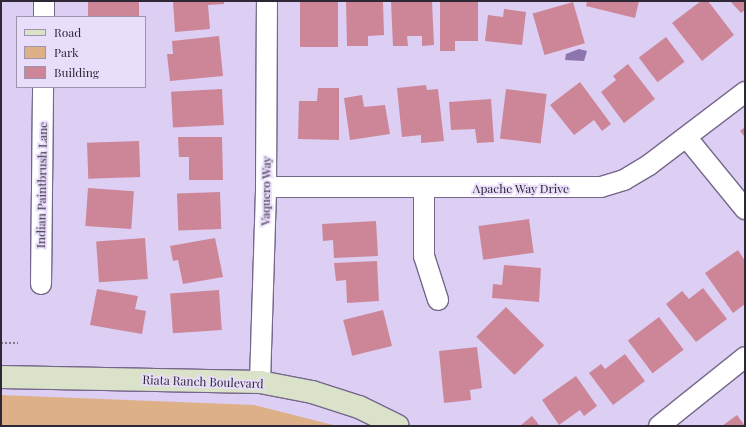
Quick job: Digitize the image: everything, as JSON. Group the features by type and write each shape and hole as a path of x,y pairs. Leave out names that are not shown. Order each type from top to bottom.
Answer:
{"street":[{"path":"44,1 44,16"},
{"name":"Vaquero Way","path":"260,382 266,186 267,1"},
{"name":"Indian Paintbrush Lane","path":"41,284 43,88"},
{"name":"Apache Way Drive","path":"266,186 424,188 601,187 624,180 687,138 745,92"},
{"path":"687,138 745,209"},
{"path":"424,188 424,256 438,300"},
{"path":"659,426 745,357"},
{"name":"Riata Ranch Boulevard","path":"1,377 260,382 312,392 359,407 398,426"}],"path":[{"path":"1,343 18,343"}],"green space":[{"path":"1,395 254,405 337,426 1,426"}],"shaded area":[{"path":"579,49 587,51 584,61 565,60 566,54"}],"building":[{"path":"88,1 139,1 139,16 88,16"},
{"path":"173,1 224,1 224,4 208,5 210,29 175,32"},
{"path":"300,1 338,1 338,47 300,47"},
{"path":"346,1 383,1 384,35 368,36 368,46 347,46"},
{"path":"391,1 432,1 434,45 422,46 422,36 407,36 408,46 393,46"},
{"path":"440,1 478,1 478,41 455,41 455,51 440,51"},
{"path":"587,1 639,1 635,18 586,6"},
{"path":"701,1 708,1 734,35 702,61 672,23"},
{"path":"730,1 745,1 745,10 741,13"},
{"path":"573,2 585,43 544,55 533,14"},
{"path":"504,9 526,12 522,45 485,41 488,15 503,17"},
{"path":"219,36 223,76 170,81 167,54 173,54 172,41"},
{"path":"666,37 685,62 658,82 639,57"},
{"path":"628,64 655,99 624,123 601,92 616,80 613,76"},
{"path":"580,82 611,124 602,131 594,120 574,135 550,105"},
{"path":"426,85 427,90 438,89 444,141 421,143 421,135 402,137 397,88"},
{"path":"318,88 339,88 339,140 298,139 299,101 317,101"},
{"path":"222,89 224,125 173,128 171,92"},
{"path":"506,89 547,94 541,144 500,139"},
{"path":"362,95 364,107 385,105 390,134 350,140 344,98"},
{"path":"491,99 494,142 477,143 475,129 451,130 449,102"},
{"path":"745,127 745,137 740,131"},
{"path":"178,137 222,137 223,180 189,180 189,157 179,157"},
{"path":"139,141 140,177 88,179 87,143"},
{"path":"88,188 134,191 131,229 85,226"},
{"path":"220,192 221,229 178,230 177,194"},
{"path":"529,219 534,253 483,260 478,226"},
{"path":"376,221 378,256 334,258 333,240 323,241 322,224"},
{"path":"145,238 148,279 99,282 96,241"},
{"path":"215,238 223,277 183,284 178,260 173,261 170,246"},
{"path":"738,250 745,261 745,304 733,313 705,273"},
{"path":"377,261 379,301 347,303 346,280 336,281 334,263"},
{"path":"504,265 541,268 539,302 492,298 493,284 502,285"},
{"path":"703,288 727,319 696,342 666,304 682,291 689,299"},
{"path":"97,289 138,296 135,309 146,311 142,334 90,325"},
{"path":"219,290 222,330 173,333 170,293"},
{"path":"506,307 544,345 514,375 476,337"},
{"path":"383,310 392,346 352,356 343,320"},
{"path":"659,317 684,350 653,373 628,340"},
{"path":"477,347 482,388 470,390 471,400 444,403 439,351"},
{"path":"625,354 645,381 613,405 589,373 601,364 605,369"},
{"path":"576,376 597,406 584,416 580,410 559,425 542,400"},
{"path":"737,415 745,426 722,426"},
{"path":"532,416 540,426 520,426"}]}
